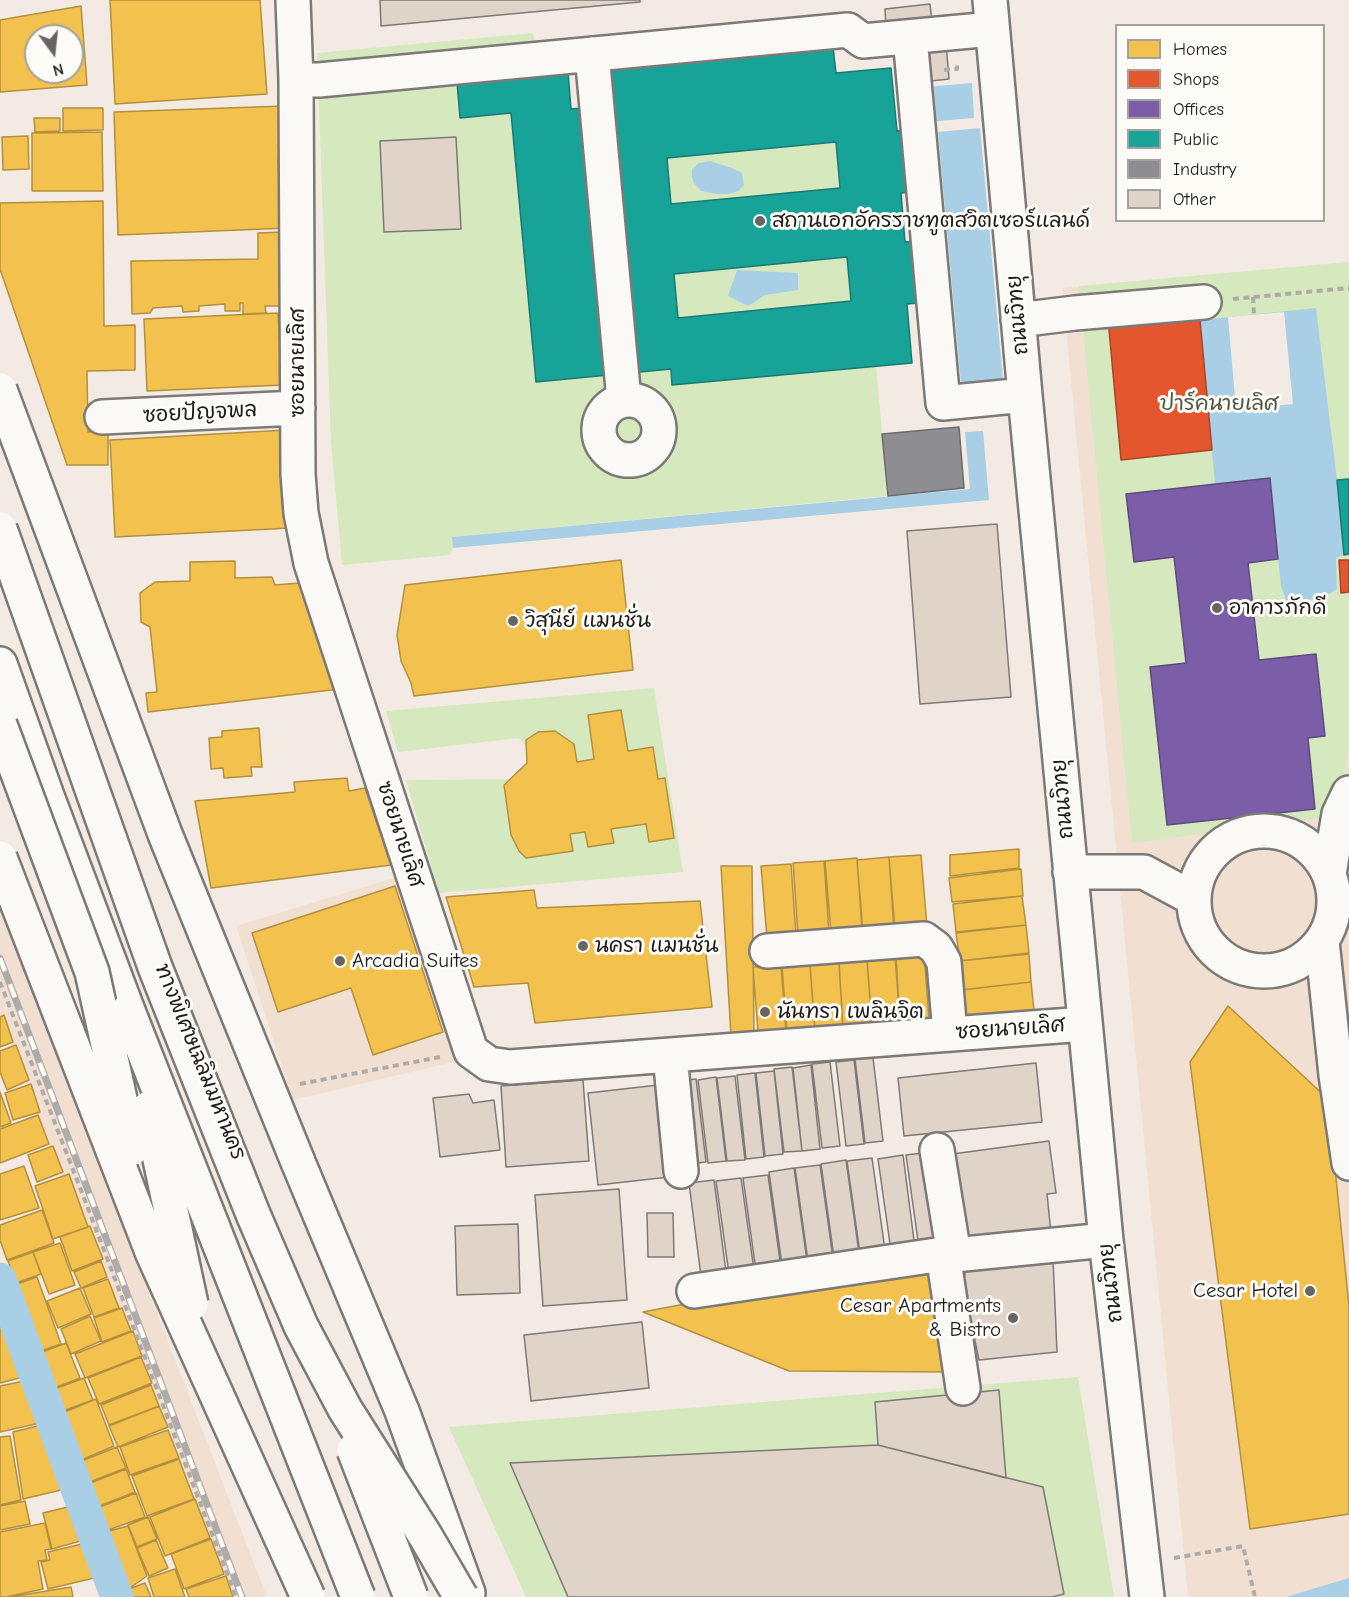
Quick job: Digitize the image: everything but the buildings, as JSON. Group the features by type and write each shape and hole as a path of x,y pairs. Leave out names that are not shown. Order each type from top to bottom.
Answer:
{"main road":[{"name":"ซอยนายเลิศ","path":"293,0 296,80 298,474 301,513 311,563 471,1051 489,1064 510,1067 1085,1024"},
{"path":"296,80 319,80 848,30 863,41 910,37 991,14"},
{"name":"ถนนวิทยุ","path":"991,14 1106,1240 1145,1582"},
{"path":"910,37 943,403 1025,395"},
{"path":"592,54 624,400"},
{"path":"1018,320 1081,312 1204,302"},
{"path":"0,390 165,834 402,1411 470,1597"},
{"name":"ซอยปัญจพล","path":"102,417 298,408"},
{"name":"ทางพิเศษเฉลิมมหานคร","path":"0,524 159,956 411,1597"},
{"path":"0,529 155,967 253,1214 301,1326 345,1409 461,1597"},
{"path":"0,664 128,1011 358,1597"},
{"path":"0,725 92,972 153,1254"},
{"path":"1329,874 1340,814 1349,793"},
{"path":"1266,831 1288,835 1308,846 1329,874 1335,903 1329,927 1317,948 1298,963 1274,971 1250,970 1227,961 1209,944 1197,923 1194,899 1198,878 1208,858 1225,843 1244,834 1266,831"},
{"path":"0,858 153,1254 308,1597"},
{"path":"1070,872 1144,872 1194,899"},
{"path":"767,951 924,939 936,948 945,962 950,1034"},
{"path":"1322,941 1336,1076 1349,1163"},
{"path":"128,1011 206,1371 292,1597"},
{"path":"670,1055 681,1171"},
{"path":"937,1150 963,1388"},
{"path":"694,1292 949,1254 1106,1240"}],"path":[{"path":"1204,302 1349,288"},
{"path":"1253,297 1254,315"},
{"path":"0,982 236,1597"},
{"path":"1145,1582 1243,1546 1255,1597"}],"shaded area":[{"path":"1349,262 1349,1578 1284,1597 1188,1597 1062,288"},
{"path":"400,876 462,1060 293,1100 236,926"},
{"path":"0,908 267,1597 224,1597 0,1017"}],"green space":[{"path":"533,33 583,365 623,148 863,124 876,366 888,496 452,537 453,548 450,555 342,565 331,442 317,53"},
{"name":"ปาร์คนายเลิศ","path":"1349,262 1349,746 1337,816 1132,843 1079,286"},
{"path":"654,688 683,872 439,893 406,780 521,779 533,754 519,738 398,752 386,711"},
{"path":"1078,1377 1114,1597 526,1597 449,1427"}],"water":[{"path":"972,83 974,118 926,122 924,87"},
{"path":"980,128 1003,380 961,384 938,132"},
{"path":"710,161 742,173 744,185 738,191 729,194 701,191 694,183 692,169 699,163"},
{"path":"737,270 798,273 798,290 765,295 748,306 728,296"},
{"path":"1316,308 1344,555 1336,558 1337,589 1324,597 1287,603 1281,586 1270,478 1215,484 1200,320"},
{"path":"983,431 989,500 453,548 452,537 970,489 965,432"},
{"path":"1349,1578 1349,1597 1285,1597"}],"pier":[{"path":"1284,312 1293,404 1236,409 1228,317"}],"waterway":[{"path":"0,1279 117,1597"}],"railway":[{"path":"0,958 242,1597"}],"place":[{"name":"สถานเอกอัครราชทูตสวิตเซอร์แลนด์","path":"760,221"},
{"name":"อาคารภักดี","path":"1217,608"},
{"name":"วิสุนีย์ แมนชั่น","path":"513,621"},
{"name":"นครา แมนชั่น","path":"583,946"},
{"name":"Arcadia Suites","path":"340,961"},
{"name":"นันทรา เพลินจิต","path":"765,1012"},
{"name":"Cesar Hotel","path":"1310,1291"},
{"name":"Cesar Apartments & Bistro","path":"1013,1318"}]}
